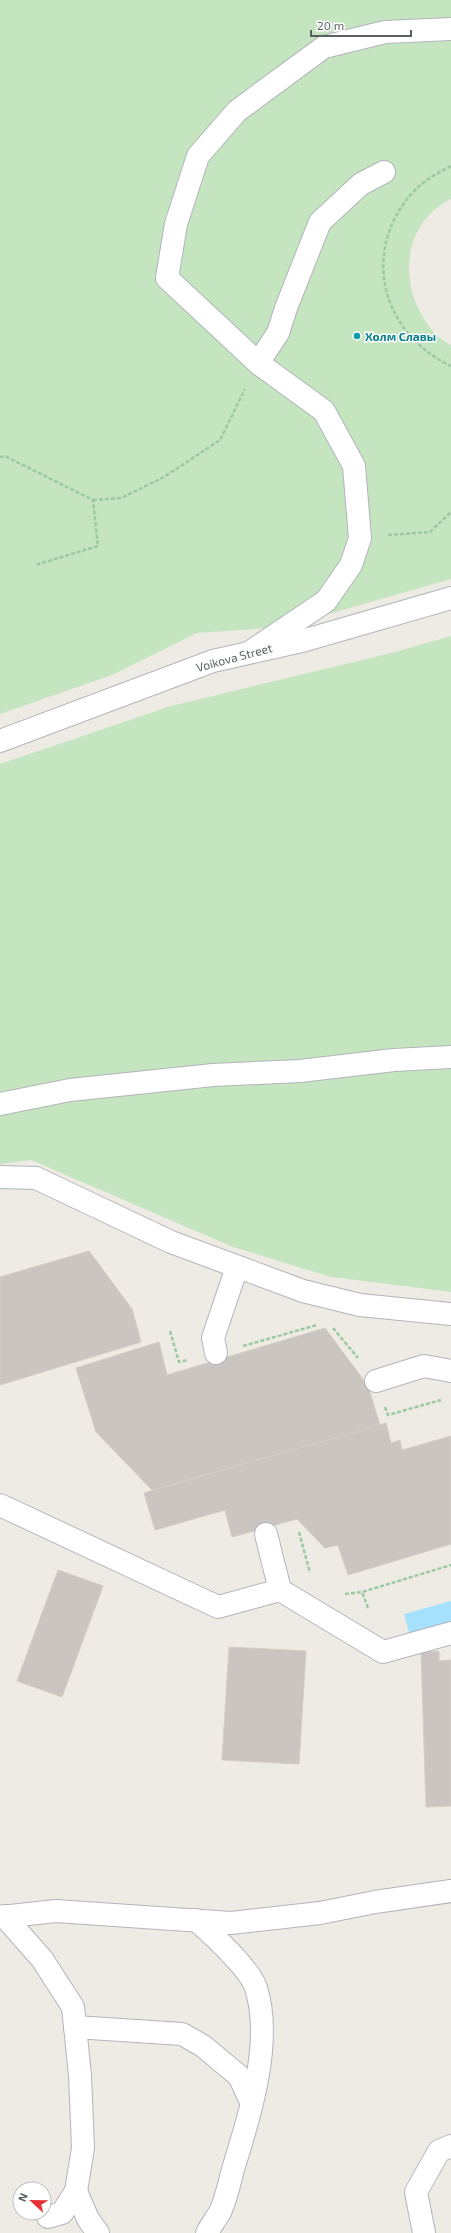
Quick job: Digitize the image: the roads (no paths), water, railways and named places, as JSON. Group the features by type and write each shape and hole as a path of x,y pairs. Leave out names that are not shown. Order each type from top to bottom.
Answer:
{"street":[{"path":"250,652 326,601 351,565 360,538 354,466 324,411 258,363 167,278 176,224 198,156 237,111 324,47 385,32 451,29"},
{"path":"258,363 278,333 286,308 320,222 361,184 384,172"},
{"name":"Voikova Street","path":"0,741 213,660 302,641 451,598"},
{"path":"0,1104 70,1090 213,1075 300,1071 394,1060 451,1057"},
{"path":"0,1177 36,1178 171,1242 303,1291 360,1305 451,1314"},
{"path":"216,1353 213,1338 237,1267"},
{"path":"376,1381 424,1366 451,1371"},
{"path":"0,1505 218,1607 280,1590"},
{"path":"266,1534 280,1590 383,1652 451,1632"},
{"path":"2,1917 56,1911 231,1923 313,1914 375,1902 451,1892"},
{"path":"2,1917 42,1959 73,2007 83,2148 76,2191 62,2213 52,2216"},
{"path":"196,1920 237,1961 256,1986 261,2018 260,2070 220,2210 206,2233"},
{"path":"75,2027 182,2034 203,2046 239,2076 251,2102"},
{"path":"424,2233 416,2192 439,2151 451,2146"},
{"path":"76,2191 88,2219 98,2233"}],"water":[{"path":"451,1601 451,1623 410,1635 404,1614"}],"place":[{"name":"Холм Славы","path":"357,336"}]}
